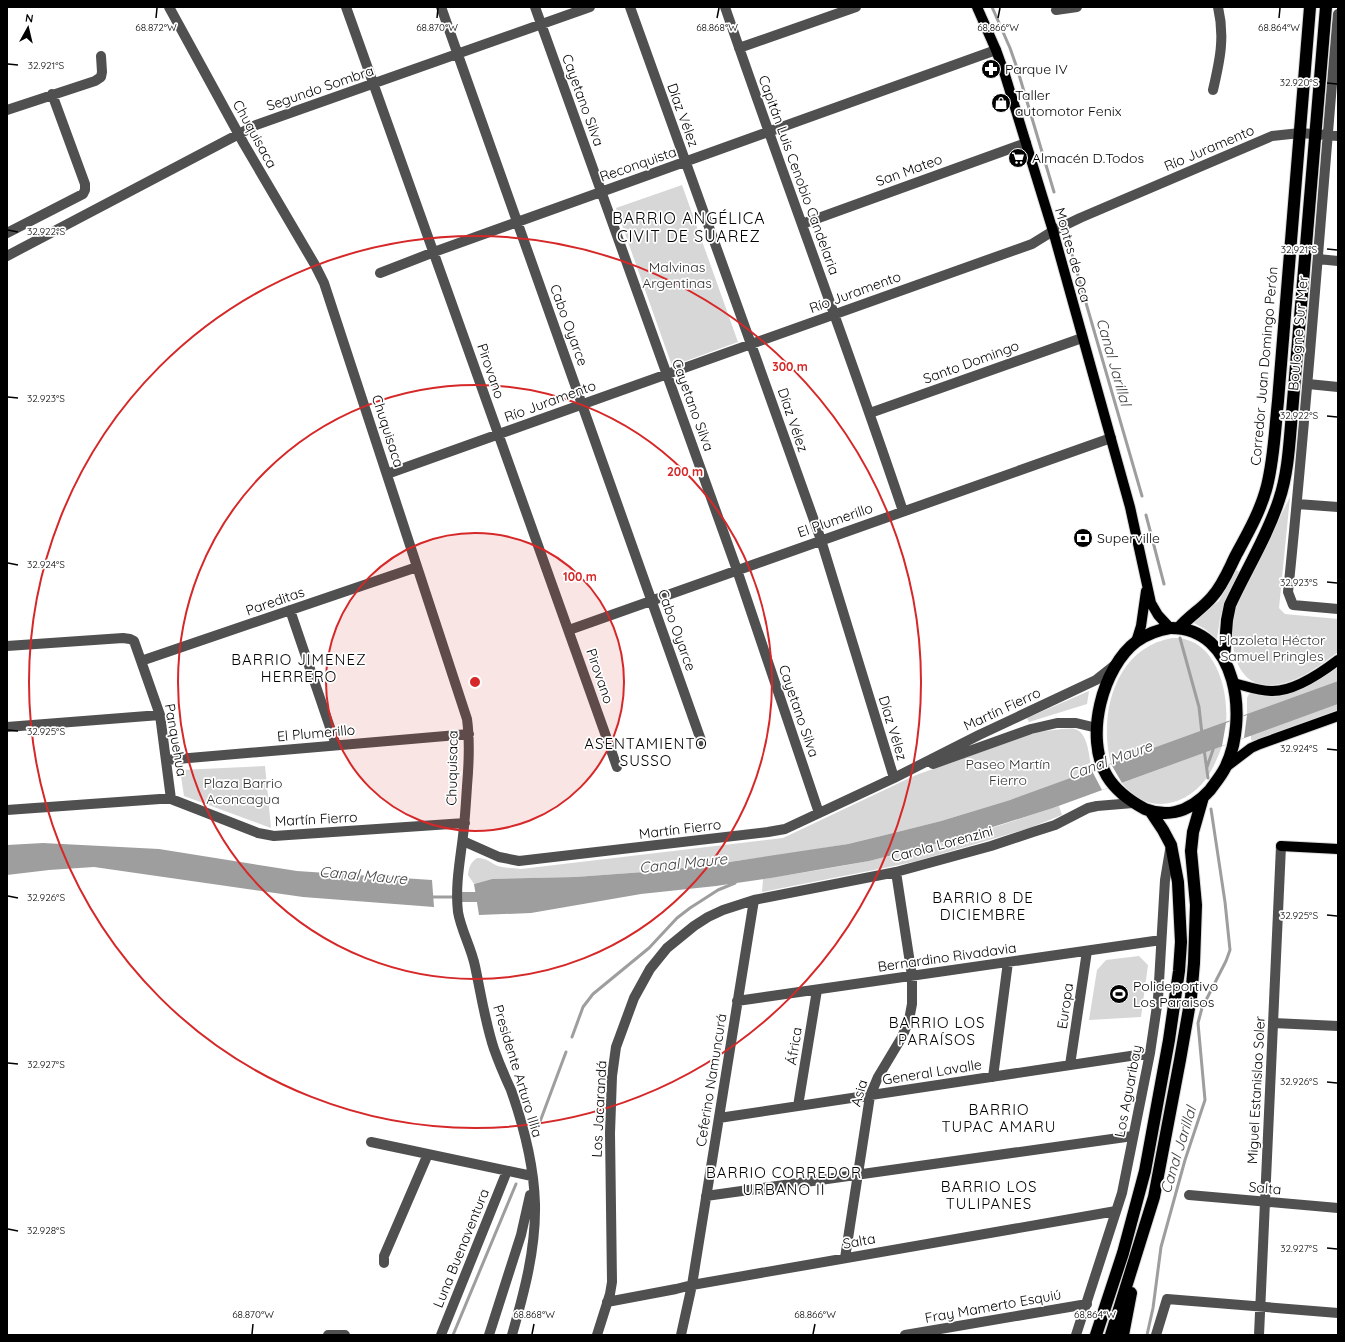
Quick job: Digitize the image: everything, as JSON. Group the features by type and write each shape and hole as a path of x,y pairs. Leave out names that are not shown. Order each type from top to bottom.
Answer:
{"highway":[{"name":"Corredor Juan Domingo Perón","path":"1174,628 1202,609 1221,585 1255,518 1267,486 1278,401 1310,7"},
{"path":"1224,659 1227,620 1230,605 1273,519 1280,499 1286,468 1321,134 1326,7"},
{"path":"1174,628 1192,631 1206,639 1224,659 1234,683 1237,702 1237,718 1234,741 1226,767 1203,797 1186,809 1170,813 1151,812 1133,803 1113,786 1102,767 1097,728 1100,702 1108,678 1119,661 1136,642 1148,634 1159,630 1174,628"},
{"path":"1111,1335 1145,1230 1154,1197 1190,997 1194,963 1196,905 1191,851 1193,832 1203,797"},
{"path":"1096,1335 1123,1253 1145,1171 1169,1040 1176,990 1181,942 1178,882 1171,845 1151,812"},
{"path":"1123,1335 1145,1230"}],"main road":[{"name":"Montes de Oca","path":"977,7 1005,75 1053,232 1130,507 1142,556 1147,585 1154,608 1174,628"},
{"name":"Montes de Oca","path":"1136,642 1141,626 1147,585"},
{"path":"1234,683 1266,691 1282,690 1306,681 1326,670 1338,660"},
{"path":"1226,767 1251,748 1338,716"},
{"path":"1281,846 1338,849"}],"street":[{"name":"Chuquisaca","path":"169,7 238,134 315,265 324,283 467,719 469,734 469,763 465,823 457,897"},
{"name":"Pirovano","path":"346,7 617,767"},
{"name":"Cabo Oyarce","path":"441,7 702,743"},
{"name":"Cayetano Silva","path":"535,7 737,570 820,813"},
{"name":"Segundo Sombra","path":"7,256 256,125 590,7"},
{"name":"Díaz Vélez","path":"630,7 821,540 894,778"},
{"name":"Capitán Luis Cenobio Candelaria","path":"725,7 870,413 903,511"},
{"path":"739,48 856,7"},
{"path":"1056,10 1078,7"},
{"path":"1213,90 1221,54 1222,39 1218,7"},
{"name":"Boulogne Sur Mer","path":"1338,14 1321,134 1318,259 1308,384 1288,592 1294,605 1338,609"},
{"name":"Reconquista","path":"380,273 434,252 769,133 996,50"},
{"path":"7,110 52,94 96,81 101,77 102,72 100,56"},
{"path":"7,233 83,194 85,190 85,184 52,94"},
{"name":"Río Juramento","path":"387,474 1032,244 1053,232 1272,136 1300,133 1338,136"},
{"name":"San Mateo","path":"802,224 1026,143"},
{"path":"1318,259 1338,261"},
{"name":"Santo Domingo","path":"870,413 1082,338"},
{"path":"1308,384 1338,387"},
{"name":"El Plumerillo","path":"569,630 1111,438"},
{"path":"1297,504 1338,507"},
{"name":"Pareditas","path":"141,661 417,567"},
{"path":"290,610 336,745"},
{"name":"Panquehua","path":"7,646 123,638 130,638 134,641 160,715 171,799"},
{"name":"Martín Fierro","path":"462,841 507,860 519,861 785,829 1096,680 1119,661"},
{"path":"7,727 160,715"},
{"name":"Martín Fierro","path":"894,778 1031,729 1058,723 1076,723 1097,728"},
{"name":"El Plumerillo","path":"166,760 469,734"},
{"name":"Martín Fierro","path":"7,810 160,798 171,799 258,833 274,836 465,823"},
{"name":"Carola Lorenzini","path":"754,900 896,872 991,846 1041,830 1055,825 1088,808 1101,805 1133,803"},
{"name":"Los Aguaribay","path":"1076,1335 1122,1193 1134,1136 1150,1053 1158,999 1165,880 1171,845"},
{"name":"Miguel Estanislao Soler","path":"1259,1335 1281,846"},
{"name":"Asia","path":"845,1258 870,1096 878,1077 902,1037 909,1020 912,996 912,976 896,872"},
{"name":"Presidente Arturo Illia","path":"457,897 459,919 474,961 487,1025 494,1049 526,1138 535,1204 532,1244 525,1288 512,1335"},
{"name":"Ceferino Namuncurá","path":"682,1335 692,1285 754,900"},
{"name":"Los Jacarandá","path":"597,1335 612,1282 610,1133 612,1076 616,1047 620,1034 634,998 650,969 667,948 694,926 708,917 723,910 754,900"},
{"name":"Bernardino Rivadavia","path":"737,1001 1161,940"},
{"name":"Europa","path":"1070,1065 1087,951"},
{"path":"993,1077 1008,962"},
{"name":"África","path":"798,1106 817,990"},
{"path":"1273,1023 1338,1026"},
{"name":"General Lavalle","path":"719,1118 1150,1053"},
{"path":"706,1196 1134,1136"},
{"path":"371,1142 507,1171 532,1181"},
{"path":"384,1263 384,1256 428,1154"},
{"name":"Luna Buenaventura","path":"441,1335 507,1171"},
{"name":"Presidente Arturo Illia","path":"489,1335 521,1235 532,1181"},
{"name":"Salta","path":"1189,1195 1338,1208"},
{"name":"Salta","path":"607,1302 692,1285 1116,1211"},
{"path":"1156,1335 1167,1299 1338,1313"},
{"name":"Fray Mamerto Esquiú","path":"905,1335 1087,1304"},
{"path":"328,1335 345,1335"}],"green space":[{"name":"Malvinas Argentinas","path":"682,185 738,342 672,366 616,208"},
{"name":"Plazoleta Héctor Samuel Pringles","path":"1290,497 1279,608 1285,614 1338,619 1338,652 1308,673 1291,681 1273,685 1259,684 1249,679 1241,670 1236,659 1232,633 1233,620 1235,608"},
{"path":"1236,570 1240,572 1224,605 1220,618 1217,639 1205,629 1192,622 1219,601"},
{"path":"1172,638 1187,640 1199,646 1209,655 1222,681 1225,695 1226,723 1111,764 1107,725 1115,686 1124,669 1137,655 1152,644"},
{"path":"1338,665 1338,681 1247,715 1247,698 1249,694 1270,697 1288,694 1316,681"},
{"path":"1089,691 1087,704 1029,722 1027,718"},
{"path":"1338,704 1338,710 1252,741 1251,739 1251,735"},
{"name":"Paseo Martín Fierro","path":"1075,729 1080,731 1088,747 1092,771 1010,800 941,821 848,844 781,855 658,871 575,877 492,879 474,884 468,875 470,865 477,858 485,859 498,866 506,868 521,869 783,838 916,775 1038,732"},
{"path":"1222,746 1206,779 1197,789 1186,797 1175,802 1164,804 1142,800 1131,793 1122,783"},
{"name":"Plaza Barrio Aconcagua","path":"265,766 271,828 184,796 180,770"},
{"path":"1059,806 1062,815 1027,829 917,861 762,892 763,879 868,861 964,836"},
{"name":"Polideportivo Los Paraisos","path":"1139,956 1148,965 1141,1017 1089,1020 1097,970 1106,960"}],"shaded area":[{"path":"1338,681 1338,704 1053,808 961,837 917,849 869,861 771,878 716,886 641,894 531,913 479,915 474,884 492,879 575,877 658,871 716,864 848,844 941,821 1010,800"},
{"path":"43,843 159,849 297,871 432,880 434,907 303,897 94,867 7,875 7,845"}],"pier":[{"path":"1247,715 1244,738 1222,746 1226,723"},
{"path":"1111,764 1122,783 1102,790 1092,771"}],"waterway":[{"name":"Canal Jarillal","path":"992,7 1017,68 1054,192"},
{"name":"Canal Jarillal","path":"1066,234 1142,496"},
{"path":"1146,515 1164,584"},
{"name":"Canal Jarillal","path":"1180,638 1199,707 1202,734"},
{"path":"1207,767 1215,744"},
{"path":"1204,749 1208,778"},
{"name":"Canal Jarillal","path":"1147,1335 1153,1308 1161,1247 1185,1160 1205,1100 1198,1023 1202,1008 1230,950 1225,902 1211,809"},
{"path":"572,1037 583,1007 593,994 649,948 677,918 718,890 735,883"},
{"name":"Canal Maure","path":"432,897 455,897"},
{"name":"Canal Maure","path":"457,897 489,897"},
{"path":"538,1127 566,1052"},
{"path":"453,1335 516,1184"}],"place":[{"name":"Parque IV","path":"991,69"},
{"name":"Taller automotor Fenix","path":"1001,103"},
{"name":"Almacén D.Todos","path":"1018,158"},
{"name":"Superville","path":"1083,538"},
{"name":"Polideportivo Los Paraisos","path":"1119,994"}],"district":[{"name":"BARRIO ANGÉLICA CIVIT DE SUAREZ","path":"689,227"},
{"name":"BARRIO JIMENEZ HERRERO","path":"299,668"},
{"name":"ASENTAMIENTO SUSSO","path":"646,752"},
{"name":"BARRIO 8 DE DICIEMBRE","path":"983,906"},
{"name":"BARRIO LOS PARAÍSOS","path":"937,1030"},
{"name":"BARRIO TUPAC AMARU","path":"999,1118"},
{"name":"BARRIO CORREDOR URBANO II","path":"784,1180"},
{"name":"BARRIO LOS TULIPANES","path":"989,1194"}]}
